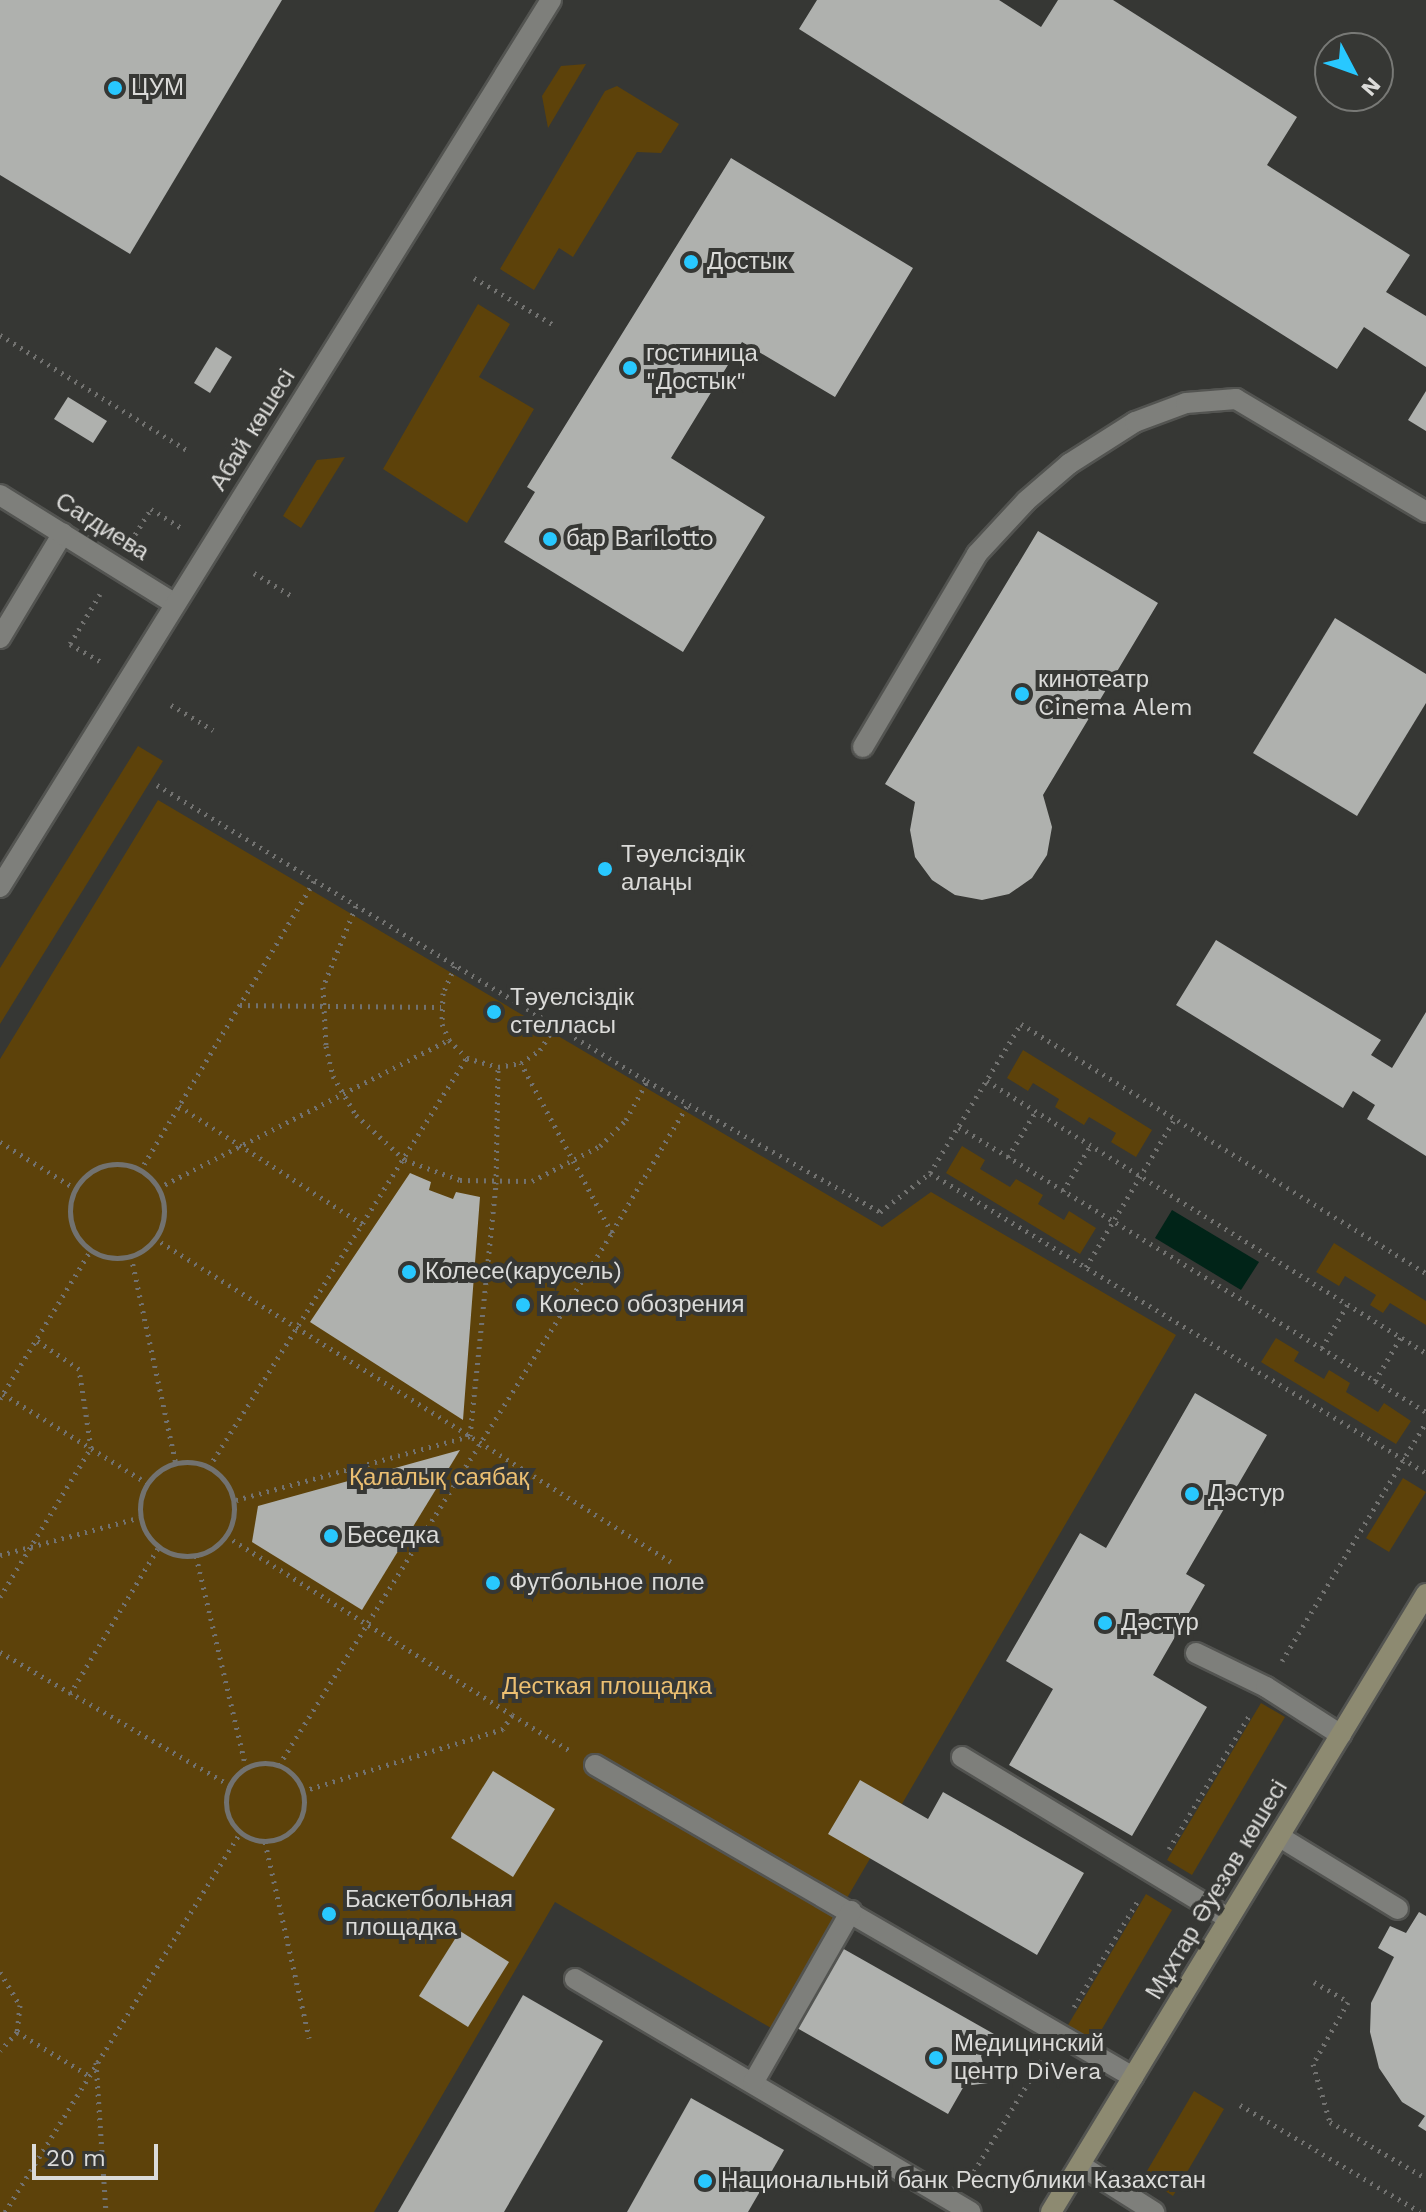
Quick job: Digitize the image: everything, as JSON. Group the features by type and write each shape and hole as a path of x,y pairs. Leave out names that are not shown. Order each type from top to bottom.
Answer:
{"main road":[{"name":"Мұхтар Әуезов көшесі","path":"1051,2212 1424,1601"}],"street":[{"name":"Абай көшесі","path":"0,887 551,0"},
{"path":"863,747 977,554 1026,501 1069,464 1135,422 1186,403 1236,399 1426,512"},
{"name":"Сагдиева","path":"0,495 175,604"},
{"path":"0,638 63,533"},
{"path":"1196,1653 1266,1687 1341,1735"},
{"path":"962,1757 1229,1919"},
{"path":"595,1765 1133,2077"},
{"path":"1280,1837 1398,1909"},
{"path":"753,2083 851,1911"},
{"path":"575,1979 963,2207"},
{"path":"1080,2165 1154,2212"}],"path":[{"path":"474,278 554,325"},
{"path":"0,335 187,450"},
{"path":"254,573 292,596"},
{"path":"171,705 213,730"},
{"path":"157,785 647,1081 880,1212 930,1173 1021,1024 1426,1273"},
{"path":"140,1171 314,881"},
{"path":"356,906 328,967 322,1007 330,1061 342,1095 371,1134 405,1160 439,1175 496,1184 532,1181 573,1164 626,1120 647,1081"},
{"path":"455,966 441,1007 449,1040 467,1058 498,1067 521,1063 540,1050 555,1026"},
{"path":"240,1005 441,1007"},
{"path":"158,1188 449,1040"},
{"path":"209,1467 467,1058"},
{"path":"521,1063 612,1233"},
{"path":"470,1436 496,1184 498,1067"},
{"path":"987,1081 1426,1353"},
{"path":"279,1765 612,1233 688,1104"},
{"path":"179,1106 364,1225"},
{"path":"1008,1157 1036,1111"},
{"path":"1086,1267 1175,1118"},
{"path":"959,1127 1426,1412"},
{"path":"0,1142 76,1189"},
{"path":"1063,1191 1091,1145"},
{"path":"107,1165 140,1171 158,1188 163,1219 154,1238 131,1256 117,1258 91,1250 71,1221 76,1189 94,1170 107,1165"},
{"path":"930,1173 1426,1473"},
{"path":"154,1238 671,1562"},
{"path":"91,1250 2,1396 147,1483"},
{"path":"131,1256 176,1465"},
{"path":"1321,1348 1348,1304"},
{"path":"1375,1381 1401,1337"},
{"path":"0,1597 91,1448 79,1369 36,1340"},
{"path":"963,2207 1059,2032 1426,1422"},
{"path":"236,1500 470,1436"},
{"path":"176,1465 209,1467 236,1500 226,1536 196,1556 176,1556 158,1548 143,1529 147,1483 176,1465"},
{"path":"0,1555 142,1517"},
{"path":"226,1536 595,1765"},
{"path":"70,1694 158,1548"},
{"path":"196,1556 246,1768"},
{"path":"0,1652 229,1785"},
{"path":"303,1791 503,1729 512,1715"},
{"path":"279,1765 294,1775 303,1791 299,1823 290,1834 265,1842 240,1833 226,1810 229,1785 246,1768 279,1765"},
{"path":"5,2212 240,1833"},
{"path":"265,1842 309,2038"},
{"path":"0,1972 20,2005 17,2032 0,2051"},
{"path":"1314,1982 1348,2002 1313,2064 1330,2122 1426,2178"},
{"path":"17,2032 88,2075"},
{"path":"96,2062 106,2212"},
{"path":"1240,2105 1420,2212"}],"green space":[{"path":"586,64 548,128 542,96 561,66"},
{"path":"617,86 679,124 661,153 637,152 573,257 559,248 534,290 500,269 605,91"},
{"path":"478,304 510,324 479,377 534,409 467,523 383,469"},
{"path":"345,457 301,528 283,516 317,460"},
{"path":"138,746 163,761 0,1024 0,968"},
{"name":"Қалалық саябақ","path":"158,800 882,1227 931,1192 1176,1335 771,2028 555,1902 374,2212 0,2212 0,1059"},
{"path":"1023,1050 1152,1130 1136,1157 1111,1142 1116,1133 1089,1117 1084,1125 1055,1107 1059,1099 1033,1083 1028,1091 1007,1078"},
{"path":"962,1146 985,1160 980,1169 1010,1187 1016,1179 1043,1195 1038,1204 1064,1220 1069,1211 1096,1228 1080,1254 946,1173"},
{"path":"1334,1243 1426,1301 1426,1325 1390,1303 1383,1313 1370,1305 1376,1295 1345,1276 1339,1286 1316,1272"},
{"path":"1276,1338 1299,1352 1294,1361 1324,1379 1329,1370 1350,1383 1346,1392 1378,1412 1384,1403 1411,1421 1396,1444 1261,1362"},
{"path":"1403,1478 1426,1492 1389,1552 1366,1538"},
{"path":"1261,1703 1285,1717 1192,1875 1167,1860"},
{"path":"1146,1894 1172,1910 1092,2046 1065,2030"},
{"path":"1194,2091 1224,2109 1173,2196 1153,2183 1147,2171"}],"shaded area":[{"path":"1172,1210 1259,1262 1241,1290 1155,1238"}],"building":[{"name":"ЦУМ","path":"0,0 282,0 130,254 0,175"},
{"path":"817,0 999,0 1041,27 1058,0 1113,0 1297,117 1267,165 1410,255 1386,292 1426,316 1426,367 1364,327 1337,369 799,29"},
{"path":"731,158 913,268 835,397 742,342 671,458 765,517 683,652 504,542 535,492 527,487"},
{"path":"216,347 232,357 210,393 194,383"},
{"path":"1426,391 1426,431 1408,420"},
{"path":"68,397 107,421 93,443 54,419"},
{"name":"кинотеатр Cinema Alem","path":"1038,531 1158,603 1043,795 1052,827 1047,855 1032,878 1009,894 982,900 955,895 932,880 915,857 910,830 915,802 885,784"},
{"path":"1335,618 1426,674 1426,703 1357,816 1253,753"},
{"path":"1216,940 1381,1040 1371,1055 1392,1068 1426,1012 1426,1156 1367,1119 1375,1105 1353,1091 1343,1108 1176,1005"},
{"name":"Колесе(карусель)","path":"410,1173 431,1182 429,1190 453,1199 456,1192 480,1197 463,1420 310,1322"},
{"name":"Дәстүр","path":"1195,1393 1267,1435 1186,1574 1205,1585 1153,1675 1207,1707 1132,1836 1009,1765 1053,1689 1006,1661 1080,1533 1106,1548"},
{"name":"Беседка","path":"460,1450 362,1610 252,1542 258,1506"},
{"path":"493,1771 555,1809 513,1877 451,1838"},
{"path":"860,1780 928,1819 943,1792 1084,1873 1037,1955 828,1834"},
{"path":"1419,1912 1426,1916 1426,2131 1418,2126 1425,2116 1402,2102 1379,2068 1370,2032 1371,2003 1394,1957 1378,1948 1390,1926 1406,1933"},
{"path":"460,1931 509,1962 468,2027 419,1996"},
{"path":"842,1948 994,2034 981,2056 988,2083 964,2086 948,2114 797,2028"},
{"path":"523,1995 603,2041 504,2212 398,2212"},
{"name":"Национальный банк Республики Казахстан","path":"691,2098 784,2150 748,2212 627,2212"}],"place":[{"name":"ЦУМ","path":"115,88"},
{"name":"Достык","path":"691,262"},
{"name":"гостиница \"Достык\"","path":"630,368"},
{"name":"бар Barilotto","path":"550,539"},
{"name":"кинотеатр Cinema Alem","path":"1022,694"},
{"name":"Тәуелсіздік алаңы","path":"605,869"},
{"name":"Тәуелсіздік стелласы","path":"494,1012"},
{"name":"Колесе(карусель)","path":"409,1272"},
{"name":"Колесо обозрения","path":"523,1305"},
{"name":"Дэстур","path":"1192,1494"},
{"name":"Беседка","path":"331,1536"},
{"name":"Футбольное поле","path":"493,1583"},
{"name":"Дәстүр","path":"1105,1623"},
{"name":"Баскетбольная площадка","path":"329,1914"},
{"name":"Медицинский центр DiVera","path":"936,2058"},
{"name":"Национальный банк Республики Казахстан","path":"705,2181"}],"park label":[{"name":"Десткая площадка","path":"607,1687"}]}
